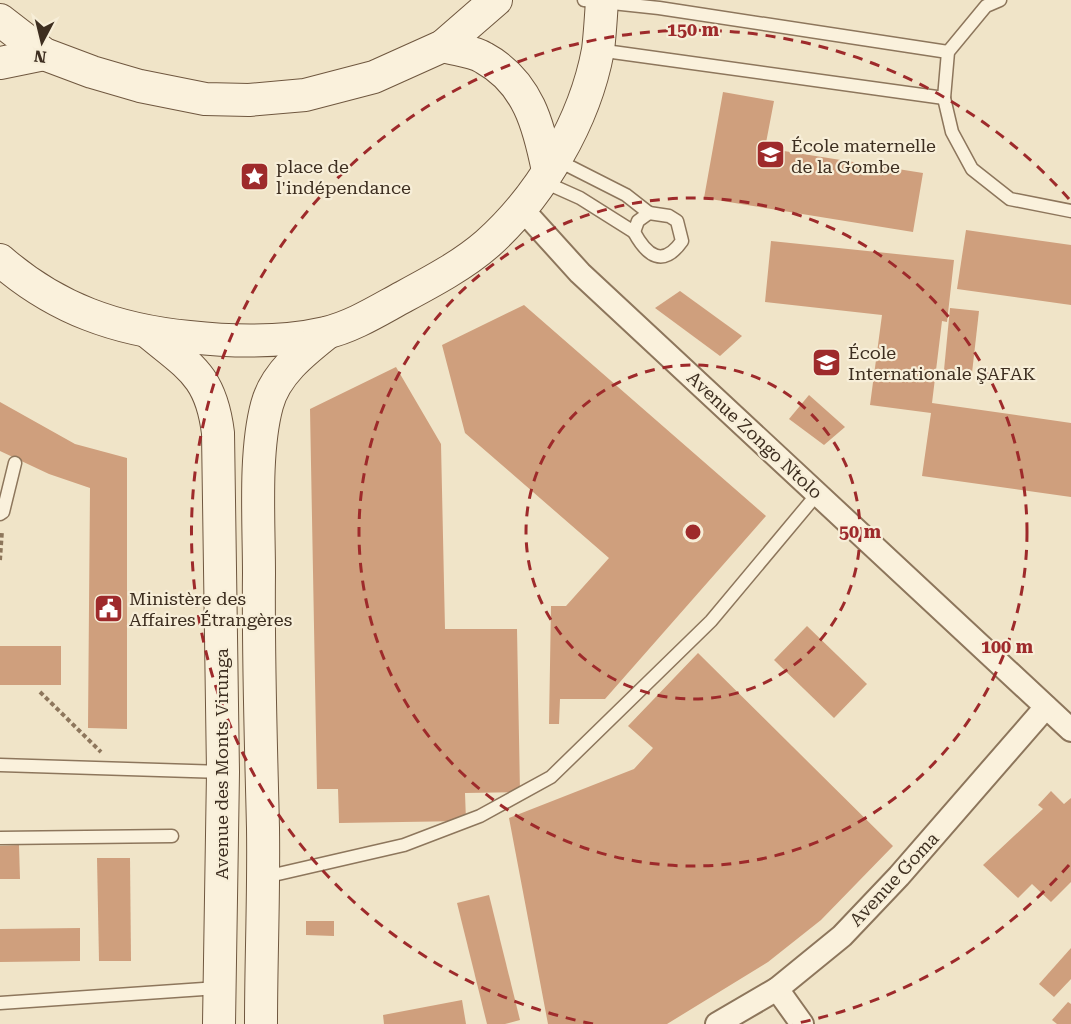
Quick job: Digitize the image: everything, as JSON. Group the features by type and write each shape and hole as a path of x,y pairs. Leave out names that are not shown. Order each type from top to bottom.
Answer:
{"street":[{"path":"0,20 44,54 140,86 205,99 249,100 305,95 374,77 443,46 496,0"},
{"path":"0,260 57,300 115,326 149,333 236,341 280,340 327,333 373,314 430,283 486,245 522,208 548,170 576,117 598,50 596,1"},
{"path":"443,46 483,57 514,82 532,107 548,170"},
{"path":"0,63 44,54"},
{"name":"Avenue Zongo Ntolo","path":"522,208 580,273 1071,730"},
{"name":"Avenue des Monts Virunga","path":"149,333 190,367 206,387 214,404 218,433 223,772 219,1024"},
{"name":"Avenue des Monts Virunga","path":"261,1024 259,493 267,404 277,383 290,365 327,333"},
{"name":"Avenue Goma","path":"717,1024 777,989 842,936 1046,707"},
{"path":"777,989 802,1024"}],"lane":[{"path":"1000,0 987,6 948,52 944,98 951,132 972,169 1010,199 1071,211"},
{"path":"596,1 658,8 948,52"},
{"path":"598,50 944,98"},
{"path":"548,170 626,195 649,213 669,216 676,221 682,241 674,252 664,256 652,255 643,248 634,232 579,198 548,170"},
{"path":"634,232 638,221 649,213"},
{"path":"2,513 15,463"},
{"path":"262,878 404,845 480,816 551,777 711,621 818,493"},
{"path":"0,765 223,772"},
{"path":"0,838 172,836"},
{"path":"0,1004 219,988"}],"path":[{"path":"0,560 2,513"},
{"path":"40,692 117,768"}],"building":[{"path":"723,92 774,101 765,148 923,173 913,232 704,198"},
{"path":"966,230 1071,245 1071,305 957,289"},
{"path":"771,241 954,260 947,322 942,321 932,403 1071,423 1071,497 922,476 931,413 870,405 882,315 765,302"},
{"path":"680,291 742,336 720,356 655,308"},
{"path":"524,305 766,516 605,699 560,699 559,724 549,724 551,606 566,606 609,558 465,433 442,345"},
{"path":"950,308 979,311 972,373 944,370"},
{"path":"396,367 441,444 445,629 517,629 520,792 465,793 466,821 339,823 338,789 317,789 310,409"},
{"path":"809,395 845,427 824,445 789,419"},
{"name":"Ministère des Affaires Étrangères","path":"0,402 75,444 127,458 127,729 88,728 90,488 49,474 0,451"},
{"path":"807,626 867,684 834,718 774,660"},
{"path":"0,646 61,646 61,685 0,685"},
{"path":"698,653 893,846 821,920 768,962 667,1024 548,1024 509,818 634,769 653,748 628,726"},
{"path":"1051,791 1064,804 1071,798 1071,882 1051,902 1032,884 1018,898 983,865 1043,809 1038,805"},
{"path":"19,845 20,879 0,879 0,846"},
{"path":"97,858 130,858 131,961 99,961"},
{"path":"489,895 520,1020 505,1024 487,1024 457,903"},
{"path":"306,921 334,921 334,936 306,935"},
{"path":"80,928 80,961 0,962 0,929"},
{"path":"1071,948 1071,979 1054,997 1039,984"},
{"path":"462,1000 466,1024 384,1024 383,1015"},
{"path":"1068,1002 1071,1004 1071,1024 1057,1024 1052,1020"}],"place":[{"name":"École maternelle de la Gombe","path":"770,155"},
{"name":"place de l'indépendance","path":"255,176"},
{"name":"École Internationale ŞAFAK","path":"827,362"},
{"name":"Ministère des Affaires Étrangères","path":"108,608"}]}
